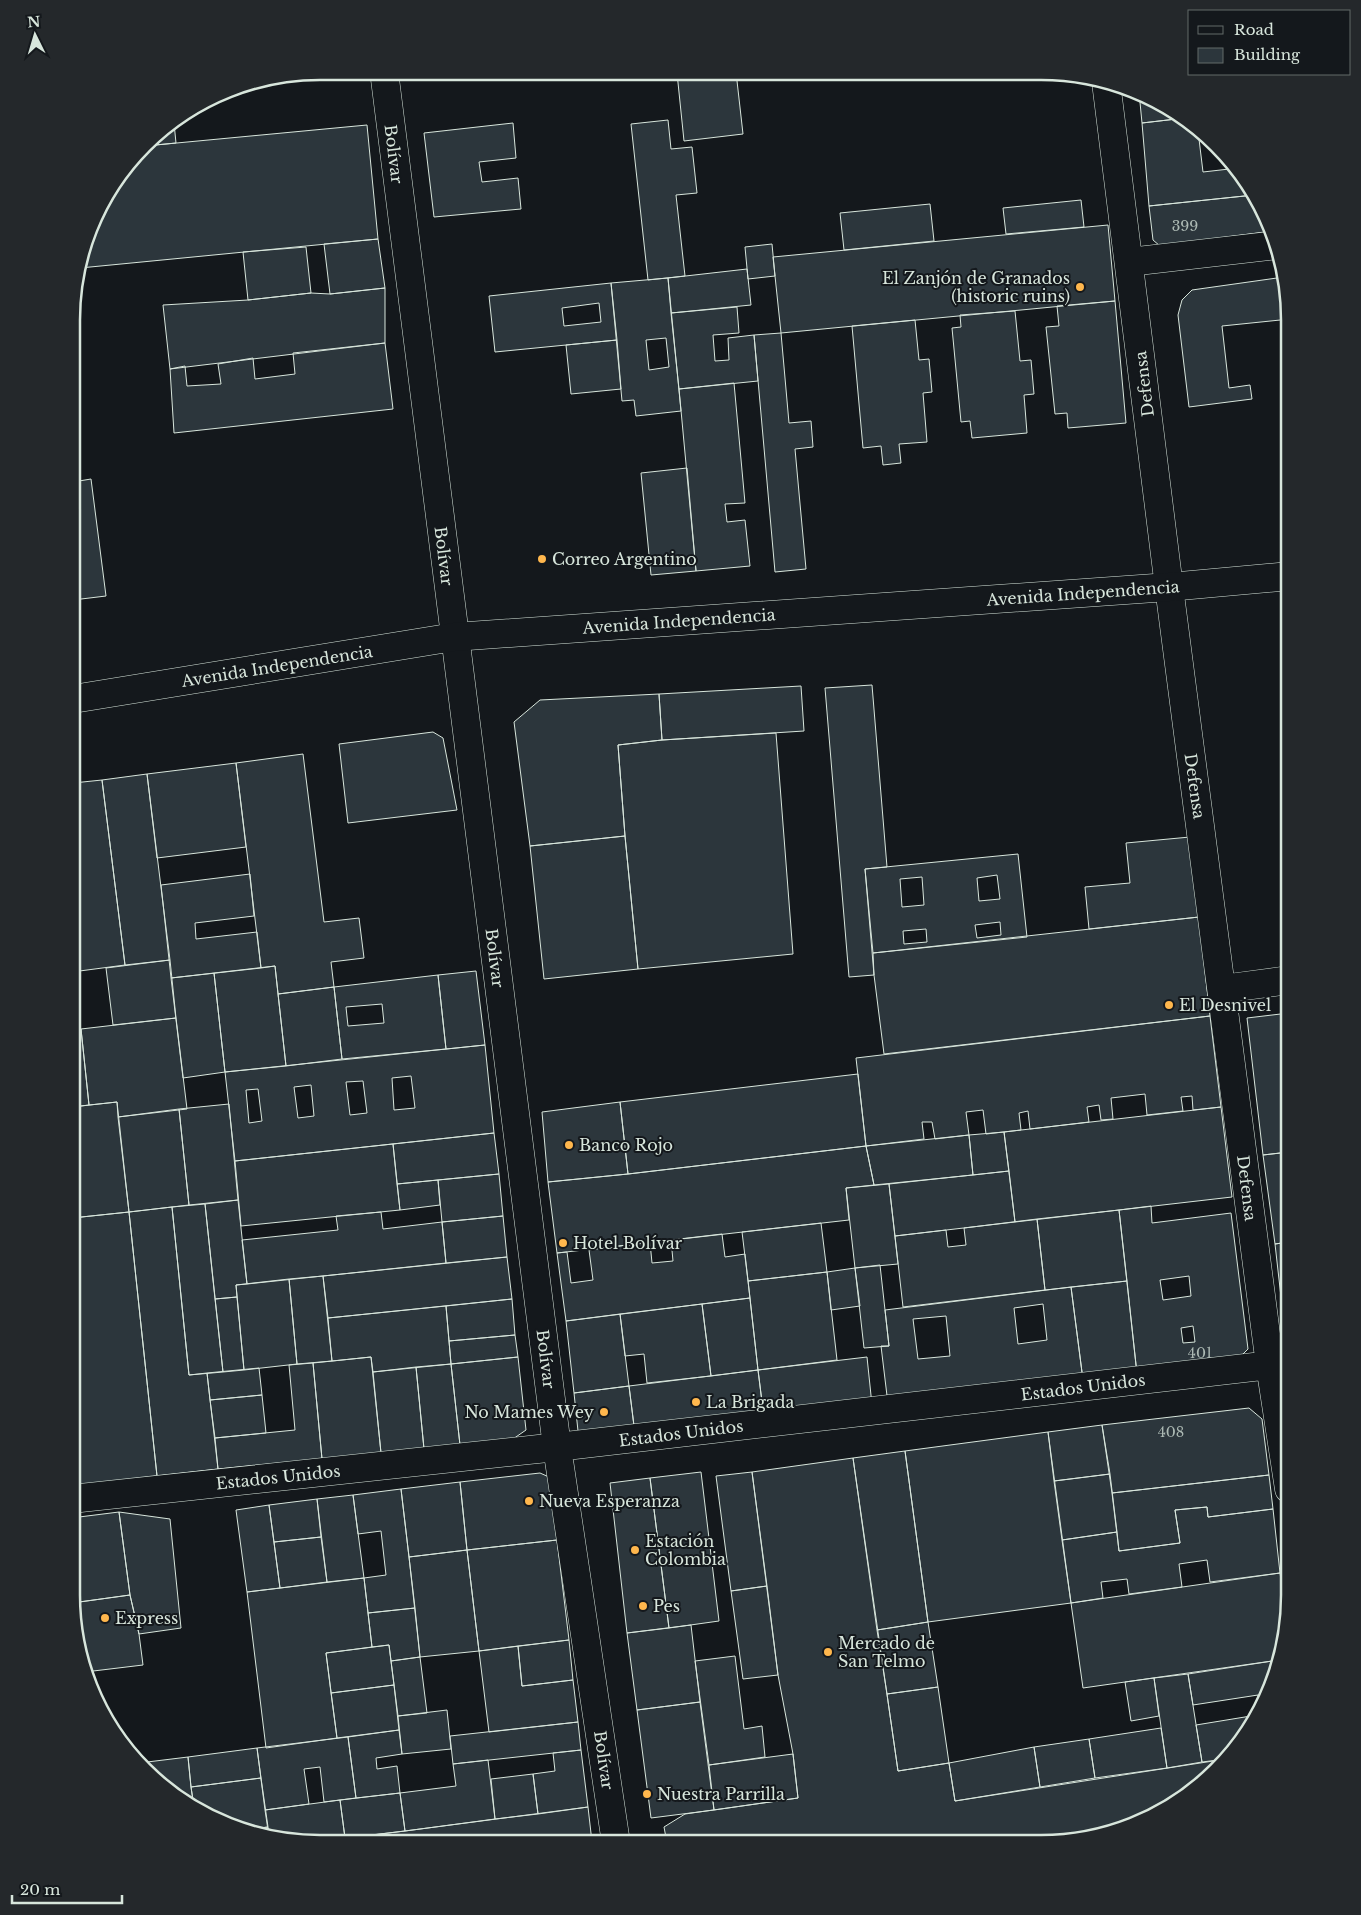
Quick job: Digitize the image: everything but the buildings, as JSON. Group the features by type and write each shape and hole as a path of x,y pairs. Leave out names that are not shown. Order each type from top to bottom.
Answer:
{"street":[{"name":"Bolívar","path":"385,80 557,1447 615,1835"},
{"name":"Defensa","path":"1107,89 1169,587 1222,989 1281,1378"},
{"path":"1129,262 1269,246"},
{"name":"Avenida Independencia","path":"80,698 454,637 1169,587 1281,577"},
{"path":"1222,989 1281,981"},
{"name":"Estados Unidos","path":"80,1497 557,1447 1280,1364"}],"place":[{"name":"El Zanjón de Granados (historic ruins)","path":"1080,287"},
{"name":"Correo Argentino","path":"542,559"},
{"name":"El Desnivel","path":"1169,1005"},
{"name":"Banco Rojo","path":"569,1145"},
{"name":"Hotel Bolívar","path":"563,1243"},
{"name":"La Brigada","path":"696,1402"},
{"name":"No Mames Wey","path":"604,1412"},
{"name":"Nueva Esperanza","path":"529,1501"},
{"name":"Estación Colombia","path":"635,1550"},
{"name":"Pes","path":"643,1606"},
{"name":"Express","path":"105,1618"},
{"name":"Mercado de San Telmo","path":"828,1652"},
{"name":"Nuestra Parrilla","path":"647,1794"}]}
